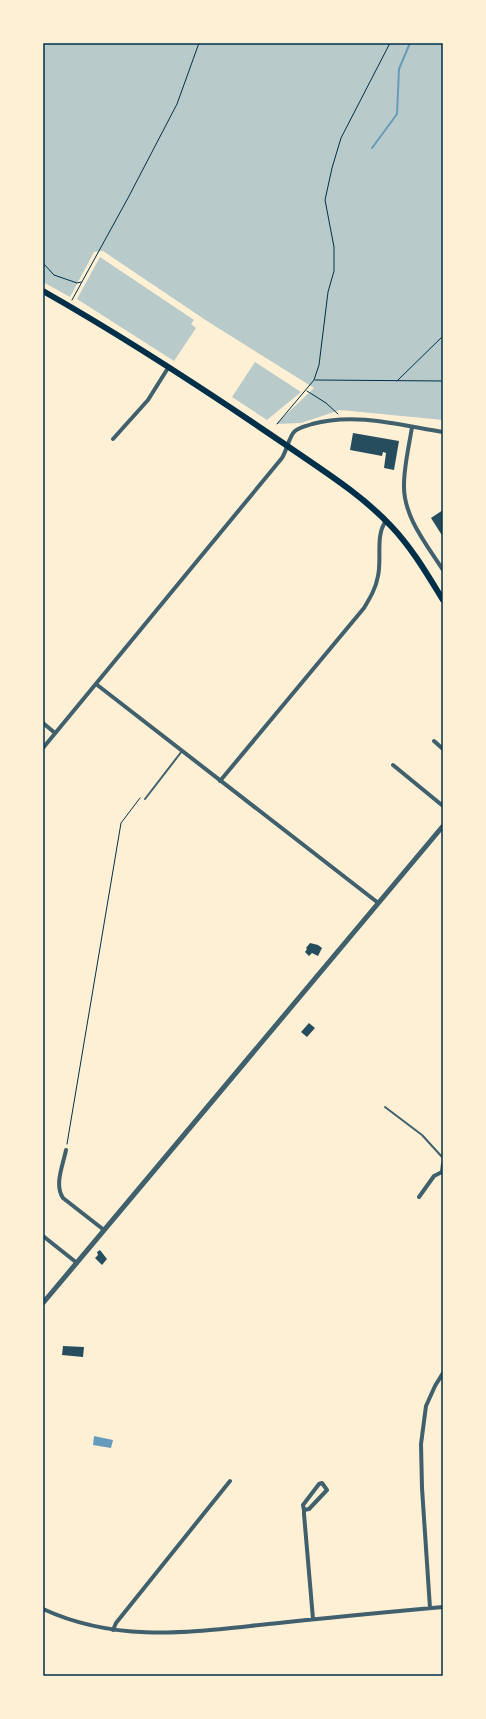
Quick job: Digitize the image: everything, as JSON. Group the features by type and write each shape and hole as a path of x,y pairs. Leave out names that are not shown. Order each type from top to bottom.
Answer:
{"main road":[{"path":"43,291 229,406 369,505 410,547 443,600"}],"street":[{"path":"113,439 148,400 168,368"},
{"path":"43,748 282,458 294,431 301,427 343,418 443,432"},
{"path":"412,427 404,485 406,505 413,521 443,570"},
{"path":"220,781 364,608 375,588 378,576 381,530 386,521"},
{"path":"96,684 377,902"},
{"path":"43,723 55,733"},
{"path":"434,741 443,749"},
{"path":"393,765 443,806"},
{"path":"43,1303 377,902 443,826"},
{"path":"66,1150 59,1184 59,1192 63,1198 104,1230"},
{"path":"418,1197 434,1176 443,1173 443,1164"},
{"path":"43,1236 77,1263"},
{"path":"430,1608 420,1444 426,1406 443,1373"},
{"path":"113,1630 116,1624 230,1481"},
{"path":"304,1510 310,1509 327,1490 322,1483 319,1484 303,1504 313,1619"},
{"path":"43,1608 62,1617 113,1630 138,1633 182,1632 443,1607"}],"lane":[{"path":"144,799 182,751"},
{"path":"385,1107 422,1135 443,1158"}],"path":[{"path":"69,306 177,104 199,43"},
{"path":"277,424 314,380 322,346 328,292 334,271 334,247 325,200 332,168 341,138 390,43"},
{"path":"43,263 54,275 77,283 81,282"},
{"path":"396,381 443,336"},
{"path":"314,380 443,381"},
{"path":"306,390 326,403 343,418"},
{"path":"66,1150 121,823 140,798"}],"shaded area":[{"path":"43,43 443,43 443,420 340,410 301,423 276,424 314,388 207,321 103,251 94,252 70,297 43,282"},
{"path":"100,257 194,320 191,324 196,328 174,361 77,299"},
{"path":"255,362 301,392 267,420 232,397"}],"water":[{"path":"94,1436 113,1440 111,1448 93,1445"}],"building":[{"path":"353,433 399,441 394,470 384,468 386,453 383,452 382,456 350,450"},
{"path":"443,510 443,537 431,518"},
{"path":"310,943 318,945 322,948 318,956 312,953 309,956 305,952"},
{"path":"309,1023 315,1028 307,1037 301,1032"},
{"path":"100,1250 107,1259 102,1265 95,1258 98,1255 97,1252"},
{"path":"63,1346 84,1347 83,1357 62,1355"}],"waterway":[{"path":"372,148 397,114 399,69 410,43"}]}
